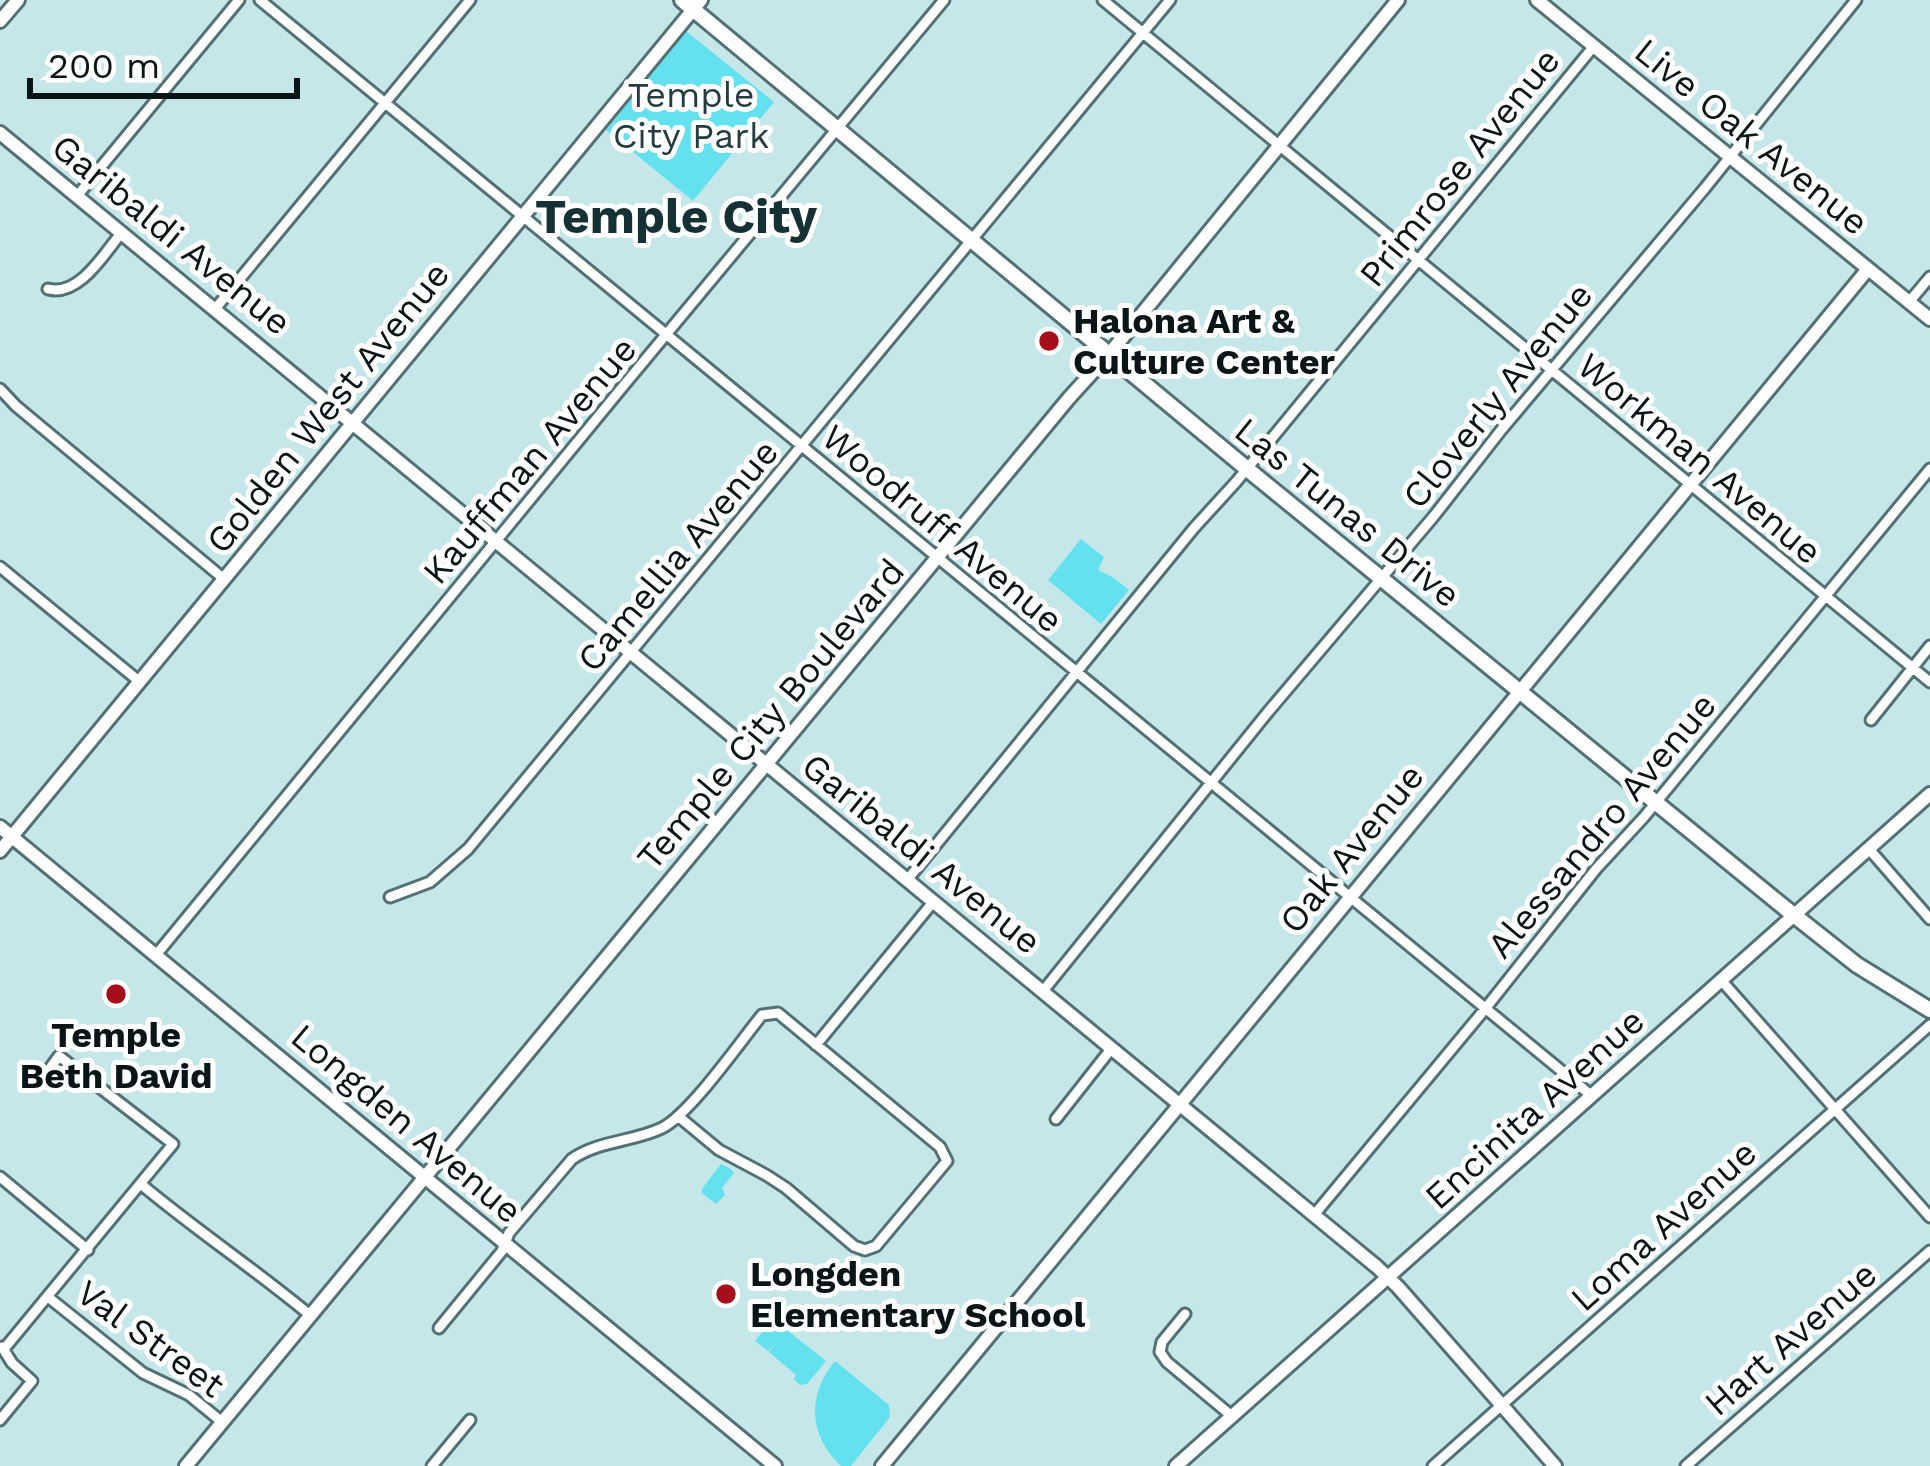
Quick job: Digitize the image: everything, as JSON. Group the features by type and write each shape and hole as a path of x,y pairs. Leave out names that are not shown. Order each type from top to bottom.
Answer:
{"main road":[{"name":"Las Tunas Drive","path":"692,3 1246,468 1794,915 1881,982 1930,1010"}],"street":[{"path":"0,21 18,0"},
{"path":"77,196 239,0"},
{"name":"Woodruff Avenue","path":"260,0 1592,1096"},
{"path":"215,308 470,0"},
{"name":"Kauffman Avenue","path":"156,956 944,0"},
{"name":"Workman Avenue","path":"1103,0 1930,682"},
{"name":"Camellia Avenue","path":"390,897 430,882 459,858 1169,0"},
{"name":"Temple City Boulevard","path":"186,1466 1398,0"},
{"name":"Live Oak Avenue","path":"1537,0 1930,319"},
{"name":"Cloverly Avenue","path":"1043,991 1730,156 1851,2"},
{"name":"Golden West Avenue","path":"0,851 6,831 140,682 523,217 692,3"},
{"name":"Primrose Avenue","path":"908,879 1594,46"},
{"name":"Garibaldi Avenue","path":"0,133 1388,1276 1555,1466"},
{"path":"48,289 58,292 76,284 122,232"},
{"name":"Oak Avenue","path":"882,1466 1868,268"},
{"path":"1909,302 1930,278"},
{"path":"0,389 224,579"},
{"name":"Alessandro Avenue","path":"1314,1215 1930,469"},
{"path":"0,567 140,682"},
{"path":"1871,719 1930,646"},
{"name":"Encinita Avenue","path":"1176,1466 1930,794"},
{"name":"Longden Avenue","path":"6,831 776,1466"},
{"path":"1868,850 1930,919"},
{"path":"816,1045 934,902"},
{"path":"1721,980 1930,1217"},
{"path":"439,1328 502,1251 510,1231 572,1159 603,1143 657,1130 678,1116 762,1015 778,1013 947,1157 876,1246 865,1250 766,1174 719,1150 678,1116"},
{"name":"Loma Avenue","path":"1432,1466 1930,1025"},
{"path":"1055,1119 1111,1049"},
{"path":"0,1420 32,1381 2,1347 173,1144 59,1056 40,1082"},
{"name":"Val Street","path":"0,1177 88,1250"},
{"path":"142,1185 311,1316"},
{"name":"Hart Avenue","path":"1686,1466 1930,1251"},
{"name":"Val Street","path":"48,1297 143,1373 189,1395 222,1422"},
{"path":"1185,1314 1162,1342 1162,1357 1233,1417"},
{"path":"432,1466 470,1420"}],"green space":[{"name":"Temple City Park","path":"686,31 774,102 693,201 606,130"},
{"path":"1081,539 1104,557 1098,570 1129,590 1101,624 1048,580"},
{"path":"721,1164 734,1173 716,1204 702,1189"},
{"path":"773,1319 826,1361 807,1384 800,1385 796,1375 769,1352 775,1344 768,1351 755,1341"},
{"path":"835,1361 889,1405 890,1417 851,1466 841,1466 830,1454 815,1415 819,1387"}],"place":[{"name":"Halona Art & Culture Center","path":"1049,341"},
{"name":"Temple Beth David","path":"116,994"},
{"name":"Longden Elementary School","path":"726,1294"}],"district":[{"name":"Temple City","path":"676,216"}]}
